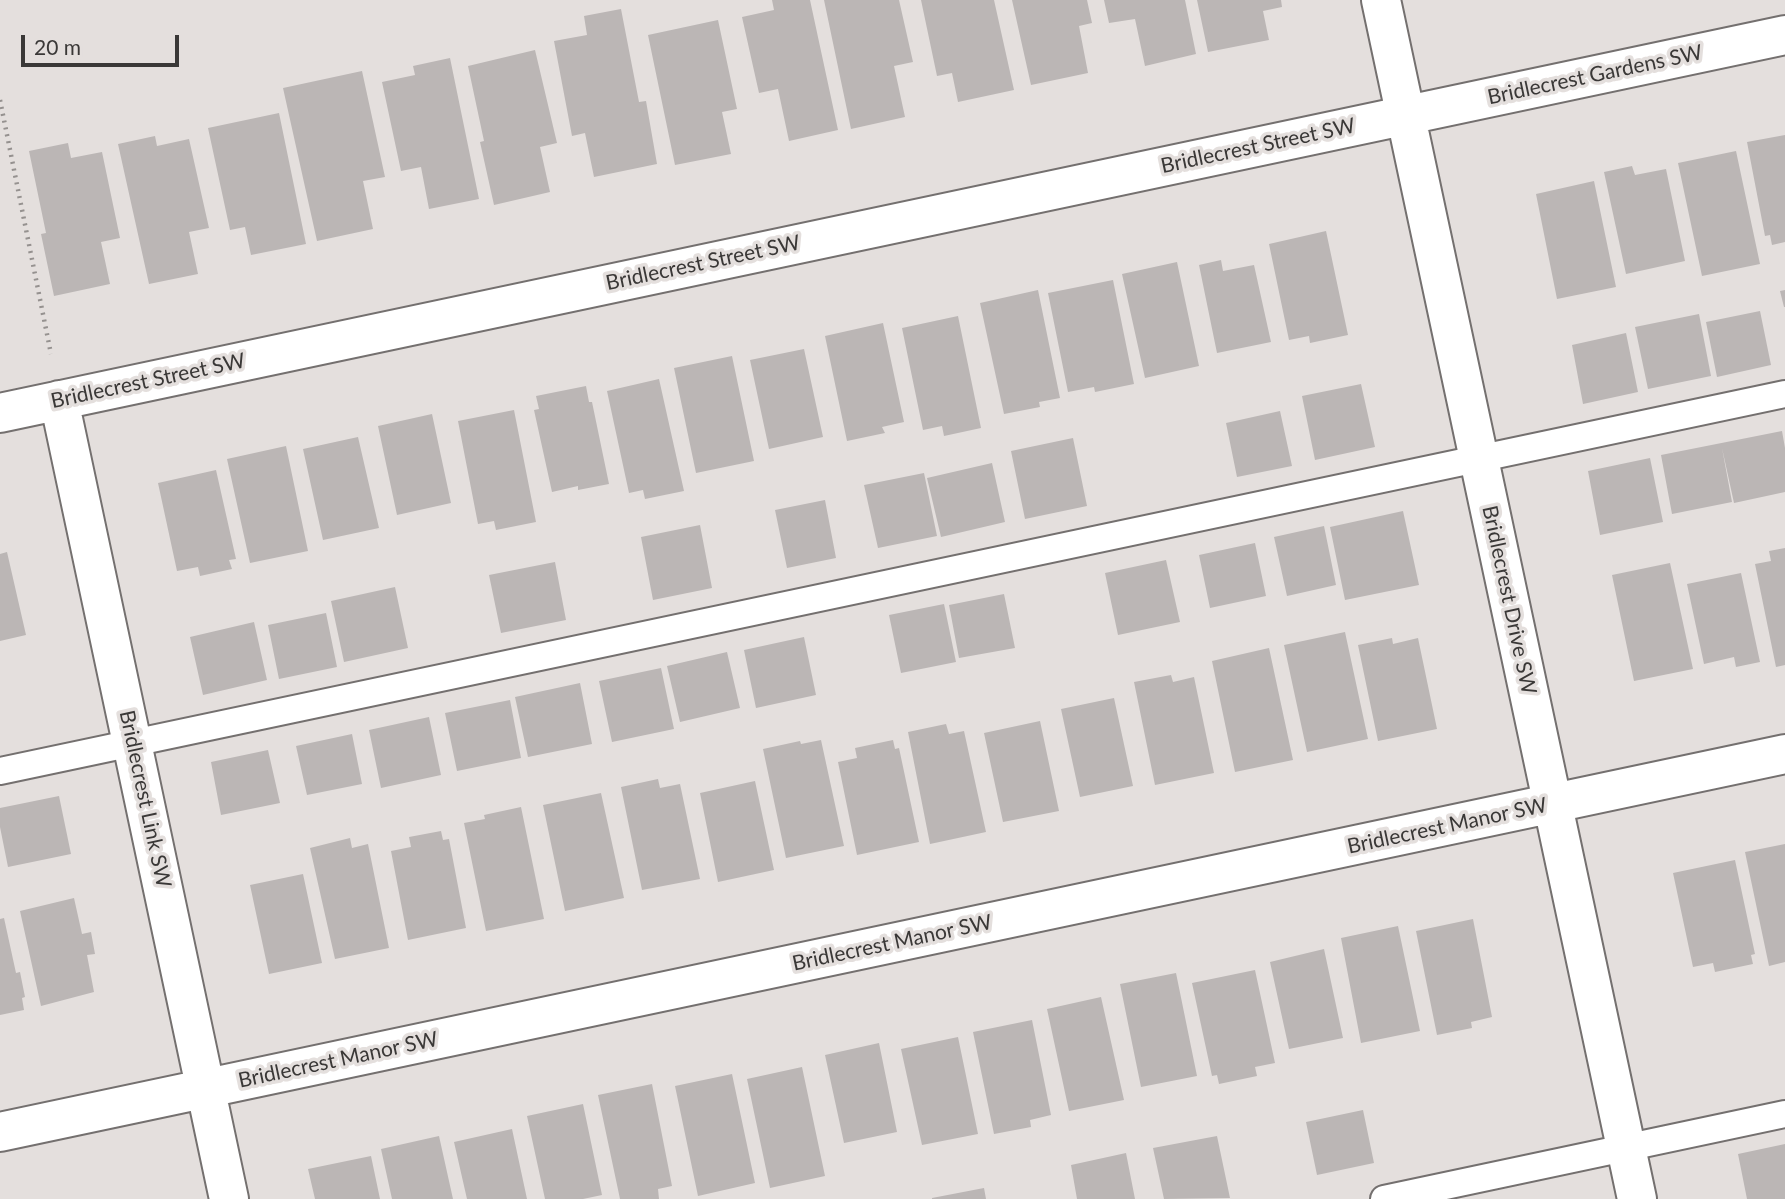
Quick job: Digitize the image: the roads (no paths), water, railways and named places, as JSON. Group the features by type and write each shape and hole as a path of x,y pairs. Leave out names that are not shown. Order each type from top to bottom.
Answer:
{"street":[{"name":"Bridlecrest Drive SW","path":"1381,0 1637,1199"},
{"name":"Bridlecrest Gardens SW","path":"1406,114 1785,35"},
{"name":"Bridlecrest Street SW","path":"0,412 1406,114"},
{"name":"Bridlecrest Link SW","path":"59,400 229,1199"},
{"name":"Bridlecrest Manor SW","path":"0,1132 1785,754"}],"lane":[{"path":"0,771 1785,394"},
{"path":"1384,1199 1785,1114"}]}
